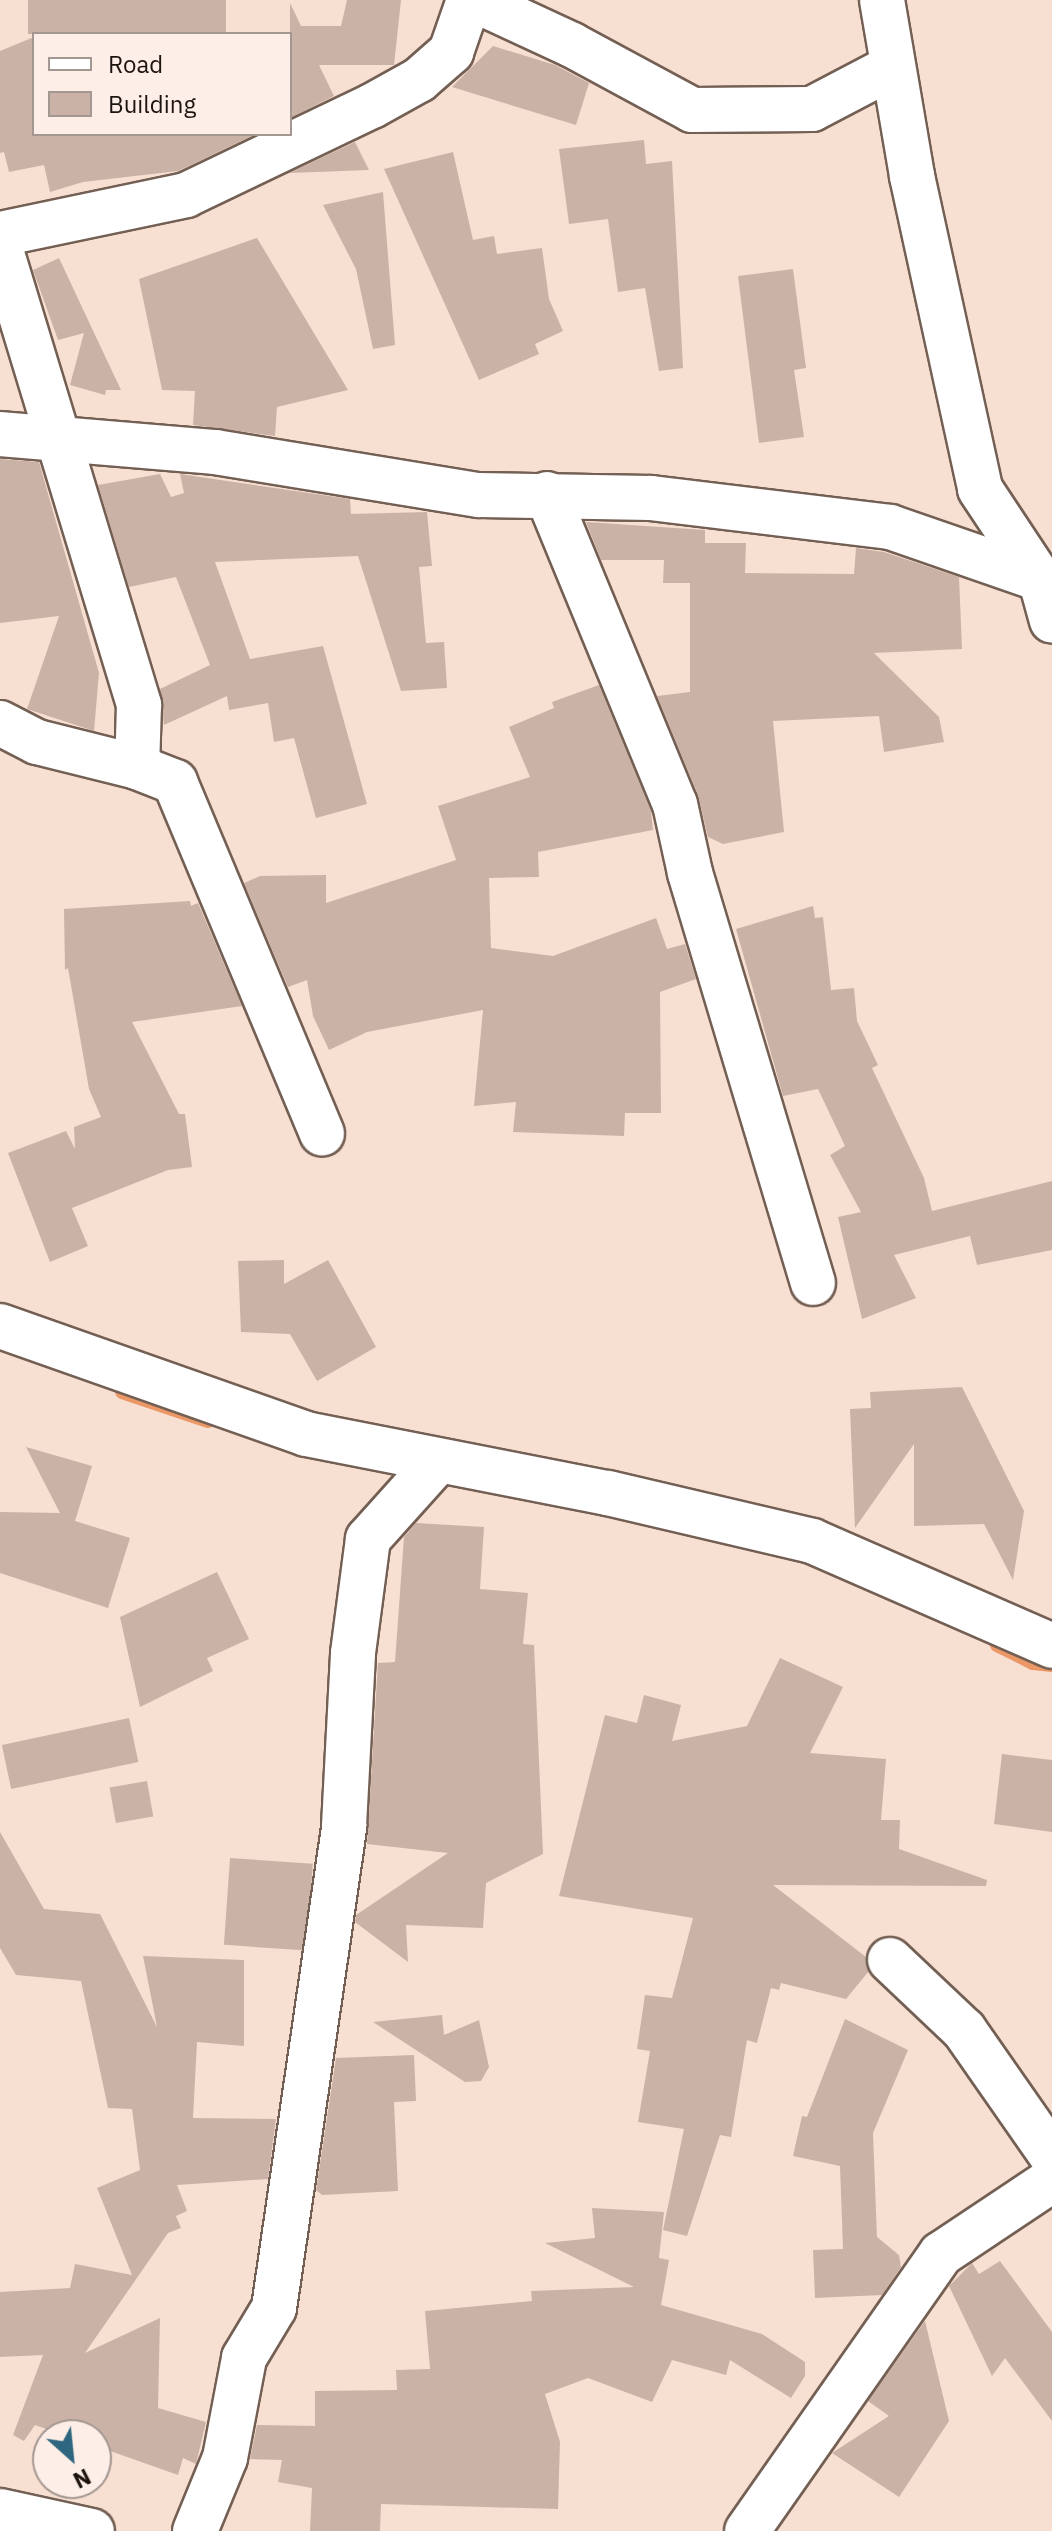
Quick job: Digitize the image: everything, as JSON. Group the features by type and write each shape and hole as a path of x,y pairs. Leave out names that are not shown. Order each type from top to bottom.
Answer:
{"street":[{"path":"0,234 186,195 372,106 419,80 451,52 469,0"},
{"path":"475,0 572,45 692,110 812,109 892,67"},
{"path":"882,0 892,67 980,489 1048,595"},
{"path":"0,247 139,705 137,767"},
{"path":"0,434 215,452 479,495 651,498 890,527 1048,595"},
{"path":"547,494 675,804 690,873 813,1283"},
{"path":"0,723 37,742 137,767 175,782 322,1133"},
{"path":"0,1326 306,1434 812,1541 1052,1646"},
{"path":"195,2531 225,2458 244,2358 274,2308 344,1826 353,1653 368,1539 438,1461"},
{"path":"890,1960 964,2030 1052,2156"},
{"path":"747,2531 941,2254 1052,2180"},
{"path":"0,2511 66,2521 92,2531"}],"building":[{"path":"28,0 226,0 226,32 28,34"},
{"path":"347,0 401,0 394,65 319,65 334,96 292,117 290,3 301,26 341,26"},
{"path":"32,38 32,136 252,136 178,171 83,182 50,192 44,165 9,172 4,152 0,153 0,51"},
{"path":"493,46 555,65 589,83 576,125 452,87"},
{"path":"644,140 646,164 672,161 683,368 659,371 645,288 618,292 608,219 569,224 559,149"},
{"path":"355,142 369,170 289,173"},
{"path":"453,152 473,240 494,236 497,254 542,248 549,299 563,331 535,344 539,354 479,380 384,169"},
{"path":"383,192 395,345 373,349 356,269 323,205"},
{"path":"257,238 348,390 277,407 275,436 193,425 195,391 162,390 139,279"},
{"path":"59,258 121,390 106,390 105,395 70,385 84,333 58,340 33,270"},
{"path":"793,269 806,368 794,370 804,437 759,443 738,276"},
{"path":"0,459 39,462 99,673 94,731 27,709 59,616 0,623"},
{"path":"160,474 171,497 184,493 180,474 350,499 351,514 427,512 432,566 419,567 426,643 444,642 447,688 401,691 358,556 215,562 250,659 323,646 367,804 316,818 294,738 274,742 268,703 229,710 227,696 164,725 160,689 210,665 176,577 129,587 98,485"},
{"path":"586,522 705,530 705,543 746,543 745,573 854,574 856,548 884,552 959,577 962,649 874,653 939,717 944,742 884,752 879,716 773,721 784,832 723,844 708,837 698,795 657,696 690,692 690,583 663,583 664,560 601,560"},
{"path":"599,685 651,811 653,830 538,852 539,877 489,878 491,948 553,956 656,918 667,949 685,944 696,979 660,992 661,1113 625,1113 624,1136 513,1132 516,1102 474,1106 483,1010 367,1032 329,1050 313,1016 307,980 288,987 244,883 260,876 326,875 326,903 456,860 438,806 530,777 509,727 554,708 552,702"},
{"path":"190,901 191,906 198,903 242,1006 132,1022 179,1114 185,1114 192,1167 168,1170 72,1208 88,1246 50,1262 8,1153 66,1131 75,1149 74,1127 101,1117 89,1089 68,968 65,970 64,909"},
{"path":"813,906 815,918 823,917 831,990 854,988 857,1021 878,1065 872,1068 924,1178 932,1211 1052,1181 1052,1250 977,1265 970,1236 894,1255 916,1298 862,1319 838,1217 861,1212 830,1155 845,1146 818,1089 783,1096 736,929"},
{"path":"284,1260 284,1284 328,1260 376,1347 317,1381 290,1334 241,1332 238,1261"},
{"path":"962,1387 1024,1511 1013,1580 984,1524 914,1526 914,1444 855,1528 850,1409 871,1408 870,1392"},
{"path":"26,1447 92,1466 75,1521 130,1538 108,1608 0,1573 0,1512 60,1513"},
{"path":"416,1523 484,1527 480,1589 528,1593 523,1644 534,1645 543,1854 486,1883 483,1928 406,1925 408,1962 355,1922 356,1915 448,1853 367,1844 378,1663 395,1662 404,1537"},
{"path":"217,1572 249,1639 207,1658 213,1671 140,1707 120,1617"},
{"path":"780,1658 843,1687 810,1753 886,1759 881,1820 900,1820 899,1849 987,1880 986,1886 773,1885 866,1957 869,1971 846,1999 781,1983 779,1990 771,1988 757,2043 747,2040 731,2137 720,2135 687,2236 663,2230 684,2129 638,2122 650,2051 637,2049 645,1995 672,1998 693,1918 559,1896 605,1715 637,1723 644,1695 681,1705 672,1741 747,1726"},
{"path":"129,1718 138,1762 11,1789 2,1745"},
{"path":"1002,1754 1052,1760 1052,1832 994,1824"},
{"path":"147,1781 153,1816 116,1823 110,1788"},
{"path":"0,1832 44,1909 100,1914 157,2027 143,1956 244,1960 244,2046 197,2042 193,2118 276,2119 268,2179 177,2185 187,2211 176,2216 181,2228 168,2233 85,2353 160,2318 158,2408 206,2422 196,2464 183,2458 178,2475 112,2452 112,2419 32,2419 32,2429 24,2441 13,2435 43,2355 0,2357 0,2292 70,2288 75,2264 132,2275 97,2188 140,2170 132,2109 108,2108 81,1981 16,1975 0,1948"},
{"path":"230,1858 313,1864 307,1951 224,1945"},
{"path":"442,2015 444,2035 479,2020 489,2067 481,2081 465,2082 373,2022"},
{"path":"845,2019 908,2050 873,2133 877,2237 899,2255 901,2267 882,2295 815,2298 813,2250 843,2249 840,2166 793,2156 802,2116 807,2117"},
{"path":"414,2055 416,2101 394,2102 398,2191 322,2195 316,2190 336,2058"},
{"path":"592,2208 664,2212 659,2258 669,2260 661,2305 762,2334 805,2362 805,2376 791,2398 730,2360 726,2375 672,2360 652,2402 588,2378 545,2394 560,2442 558,2509 381,2504 380,2531 310,2531 312,2488 278,2482 282,2460 250,2459 257,2425 315,2426 315,2391 397,2390 396,2370 430,2369 425,2311 532,2301 531,2291 634,2287 545,2243 595,2238"},
{"path":"1000,2261 1052,2332 1052,2421 1005,2358 992,2376 949,2286 972,2263 979,2274"},
{"path":"925,2321 949,2421 899,2497 832,2453 889,2416 868,2401"}],"waterway":[{"path":"122,1392 208,1421"},
{"path":"997,1645 1033,1663 1052,1665"}]}
